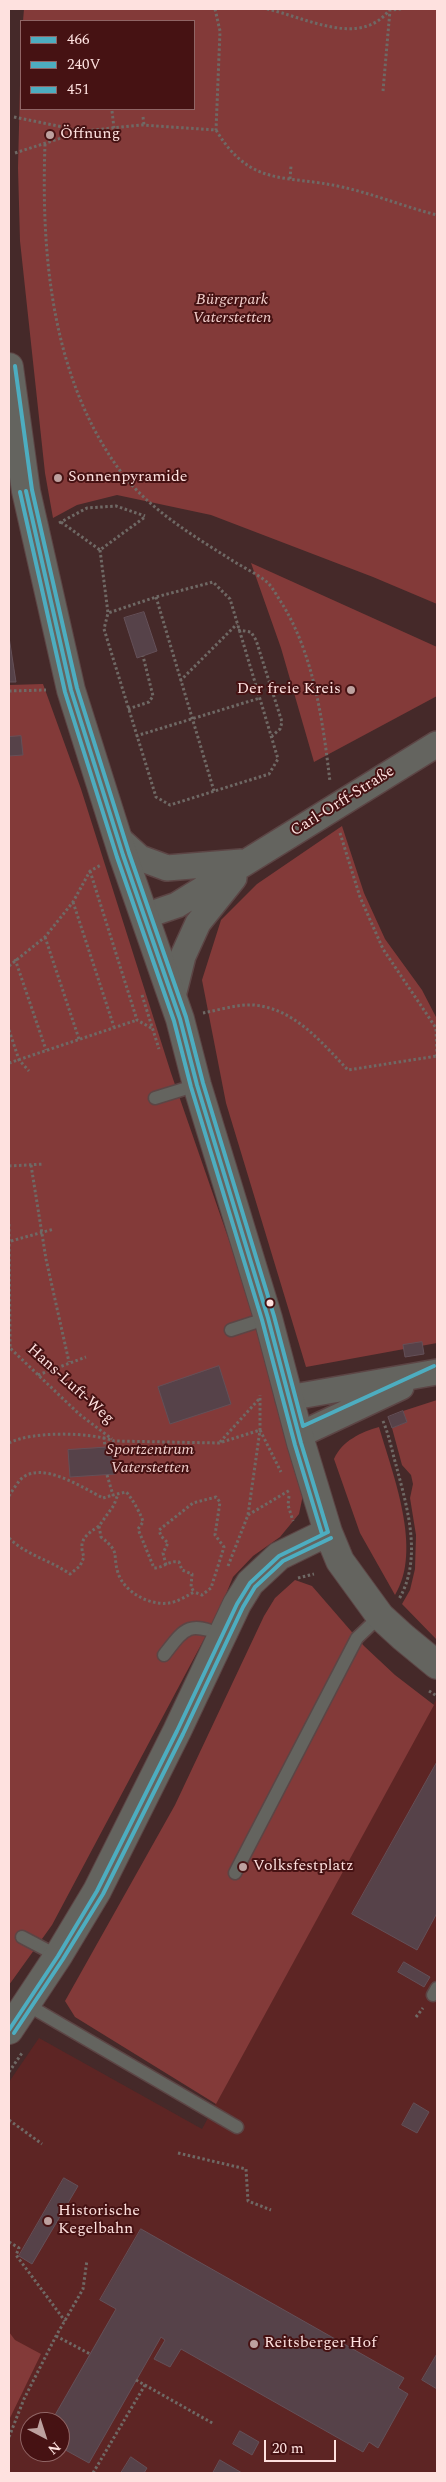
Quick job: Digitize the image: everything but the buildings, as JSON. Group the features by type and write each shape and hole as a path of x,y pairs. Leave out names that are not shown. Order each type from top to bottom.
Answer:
{"street":[{"path":"9,367 17,490 34,528 71,690 120,847 173,996 197,1085 268,1318 299,1435 301,1487 328,1532 340,1561 386,1606 402,1638 437,1665"},
{"name":"Carl-Orff-Straße","path":"145,916 177,905 437,744"},
{"name":"Carl-Orff-Straße","path":"120,847 140,858 167,868 249,861"},
{"name":"Carl-Orff-Straße","path":"173,996 183,956 198,923 249,861"},
{"path":"288,1398 435,1372"},
{"path":"299,1435 435,1372"},
{"path":"9,2030 58,1956 131,1826 222,1635 250,1583 279,1556 328,1532"}],"lane":[{"path":"155,1098 197,1085"},
{"path":"231,1330 268,1318"},
{"path":"235,1873 357,1638 386,1606"},
{"path":"164,1655 183,1631 202,1626 222,1635"},
{"path":"22,1937 58,1956"},
{"path":"26,2004 237,2127"}],"path":[{"path":"215,9 220,31 216,130 226,147 241,162 260,173 341,187 437,215"},
{"path":"267,9 330,27 353,30 375,23 390,9 401,9"},
{"path":"383,91 390,9"},
{"path":"112,111 114,128"},
{"path":"14,117 83,131"},
{"path":"143,117 144,125"},
{"path":"15,153 83,131 144,125 216,130"},
{"path":"45,144 46,233 54,314 64,350 85,409 122,473 140,494 174,522 269,584 289,615 307,656 326,750 334,808 360,897 383,949 436,1028 437,1056 348,1070 312,1032 284,1013 253,1005 200,1013"},
{"path":"290,179 291,166"},
{"path":"34,528 61,522 87,508 116,506 146,516 100,550"},
{"path":"61,522 100,550 108,614 104,630 156,797 170,805 269,774 278,759 230,599 212,582 156,597 108,614"},
{"path":"156,597 214,791"},
{"path":"180,681 236,624"},
{"path":"238,630 251,632 256,640 282,722 280,729 272,736"},
{"path":"128,709 149,702 153,696 143,656"},
{"path":"9,691 71,690"},
{"path":"136,736 260,698"},
{"path":"9,966 15,959 45,937 73,902 90,871 120,847"},
{"path":"90,871 137,1020 152,1030"},
{"path":"73,902 114,1027"},
{"path":"45,937 79,1039"},
{"path":"15,959 46,1050"},
{"path":"9,1063 137,1020"},
{"path":"9,1030 19,1060 29,1071"},
{"path":"9,1166 44,1164"},
{"path":"31,1165 41,1232 69,1362"},
{"name":"Hans-Luft-Weg","path":"9,1224 9,1354"},
{"path":"10,1243 54,1229"},
{"name":"Hans-Luft-Weg","path":"9,1348 80,1414 114,1441"},
{"path":"38,1375 86,1357"},
{"path":"228,1568 248,1515 260,1430 259,1389"},
{"path":"219,1443 260,1398"},
{"path":"375,1423 383,1420 385,1424 402,1487 411,1535 410,1568 406,1588 397,1603 386,1606"},
{"path":"260,1430 281,1473"},
{"name":"Hans-Luft-Weg","path":"9,1442 17,1438 56,1435 104,1437 114,1441 219,1443 260,1430"},
{"path":"104,1437 105,1447"},
{"path":"9,1496 21,1479 37,1471 54,1474 103,1498 126,1492 130,1495 135,1508 142,1517 143,1522 138,1529 154,1568 166,1565 172,1561 179,1562 182,1570 192,1574 191,1586 194,1592 202,1595 210,1588 224,1547 215,1535 220,1502 216,1497 193,1503 159,1530 160,1536 168,1543 163,1553 166,1565"},
{"path":"9,1538 29,1552 52,1562 70,1574 80,1566 84,1557 80,1547 83,1539 99,1526 114,1505 115,1495 107,1474"},
{"path":"286,1482 301,1487"},
{"path":"248,1515 301,1487"},
{"path":"301,1487 288,1505 302,1544"},
{"path":"99,1526 101,1537 111,1545 117,1555 118,1574 138,1596 156,1603 171,1604 194,1592"},
{"path":"9,2120 42,2144"},
{"path":"178,2153 246,2168 248,2201 271,2210"},
{"path":"9,2242 19,2248 16,2255 65,2321"},
{"path":"9,2437 24,2399 56,2336 83,2289 87,2260"},
{"path":"56,2336 90,2354"},
{"path":"136,2380 214,2424"},
{"path":"94,2473 145,2385"}],"shaded area":[{"path":"437,1698 437,2473 9,2473 9,2082 39,2038 202,2129"}],"green space":[{"name":"Bürgerpark Vaterstetten","path":"24,9 437,9 437,604 373,577 211,515 117,495 77,505 53,518 45,473 20,241 18,168 20,85 20,110 195,110 195,20 23,20"},
{"path":"251,563 437,647 437,696 314,762 281,648"},
{"name":"Sportzentrum Vaterstetten","path":"43,684 81,789 171,1073 265,1344 304,1490 299,1514 280,1537 253,1556 233,1577 219,1611 52,1925 9,1985 9,685"},
{"path":"342,826 364,893 385,939 422,990 437,1019 437,1343 306,1367 226,1103 202,980 221,920 257,884"},
{"path":"437,1400 437,1640 402,1604 410,1590 415,1569 416,1535 410,1498 413,1484 411,1475 402,1465 392,1428 407,1422 403,1411"},
{"path":"379,1427 398,1489 406,1535 406,1557 403,1577 395,1595 360,1533 334,1459 347,1442"},
{"name":"Volksfestplatz","path":"295,1580 312,1586 364,1646 395,1675 434,1705 216,2104 75,2017 65,2001 175,1805 264,1616 275,1598"},
{"path":"9,2332 15,2340 41,2354 9,2420"}],"transit line":[{"name":"451","path":"15,366 32,490 77,688 129,853 186,1017 203,1083 274,1316 303,1426 434,1366"},
{"name":"466","path":"26,491 71,690 123,855 180,1019 197,1085 268,1318 301,1443 328,1532"},
{"name":"240V","path":"20,492 65,692 117,857 174,1021 191,1087 262,1320 295,1445 322,1534"},
{"name":"466","path":"9,2030 58,1956 97,1891 177,1731 237,1604 250,1583 279,1556 328,1532"},
{"name":"240V","path":"14,2033 103,1894 183,1734 243,1607 255,1587 283,1561 331,1538"}],"place":[{"name":"Öffnung","path":"50,135"},
{"name":"Sonnenpyramide","path":"58,478"},
{"name":"Der freie Kreis","path":"351,690"},
{"name":"Volksfestplatz","path":"243,1867"},
{"name":"Historische Kegelbahn","path":"48,2221"},
{"name":"Reitsberger Hof","path":"254,2344"}]}
